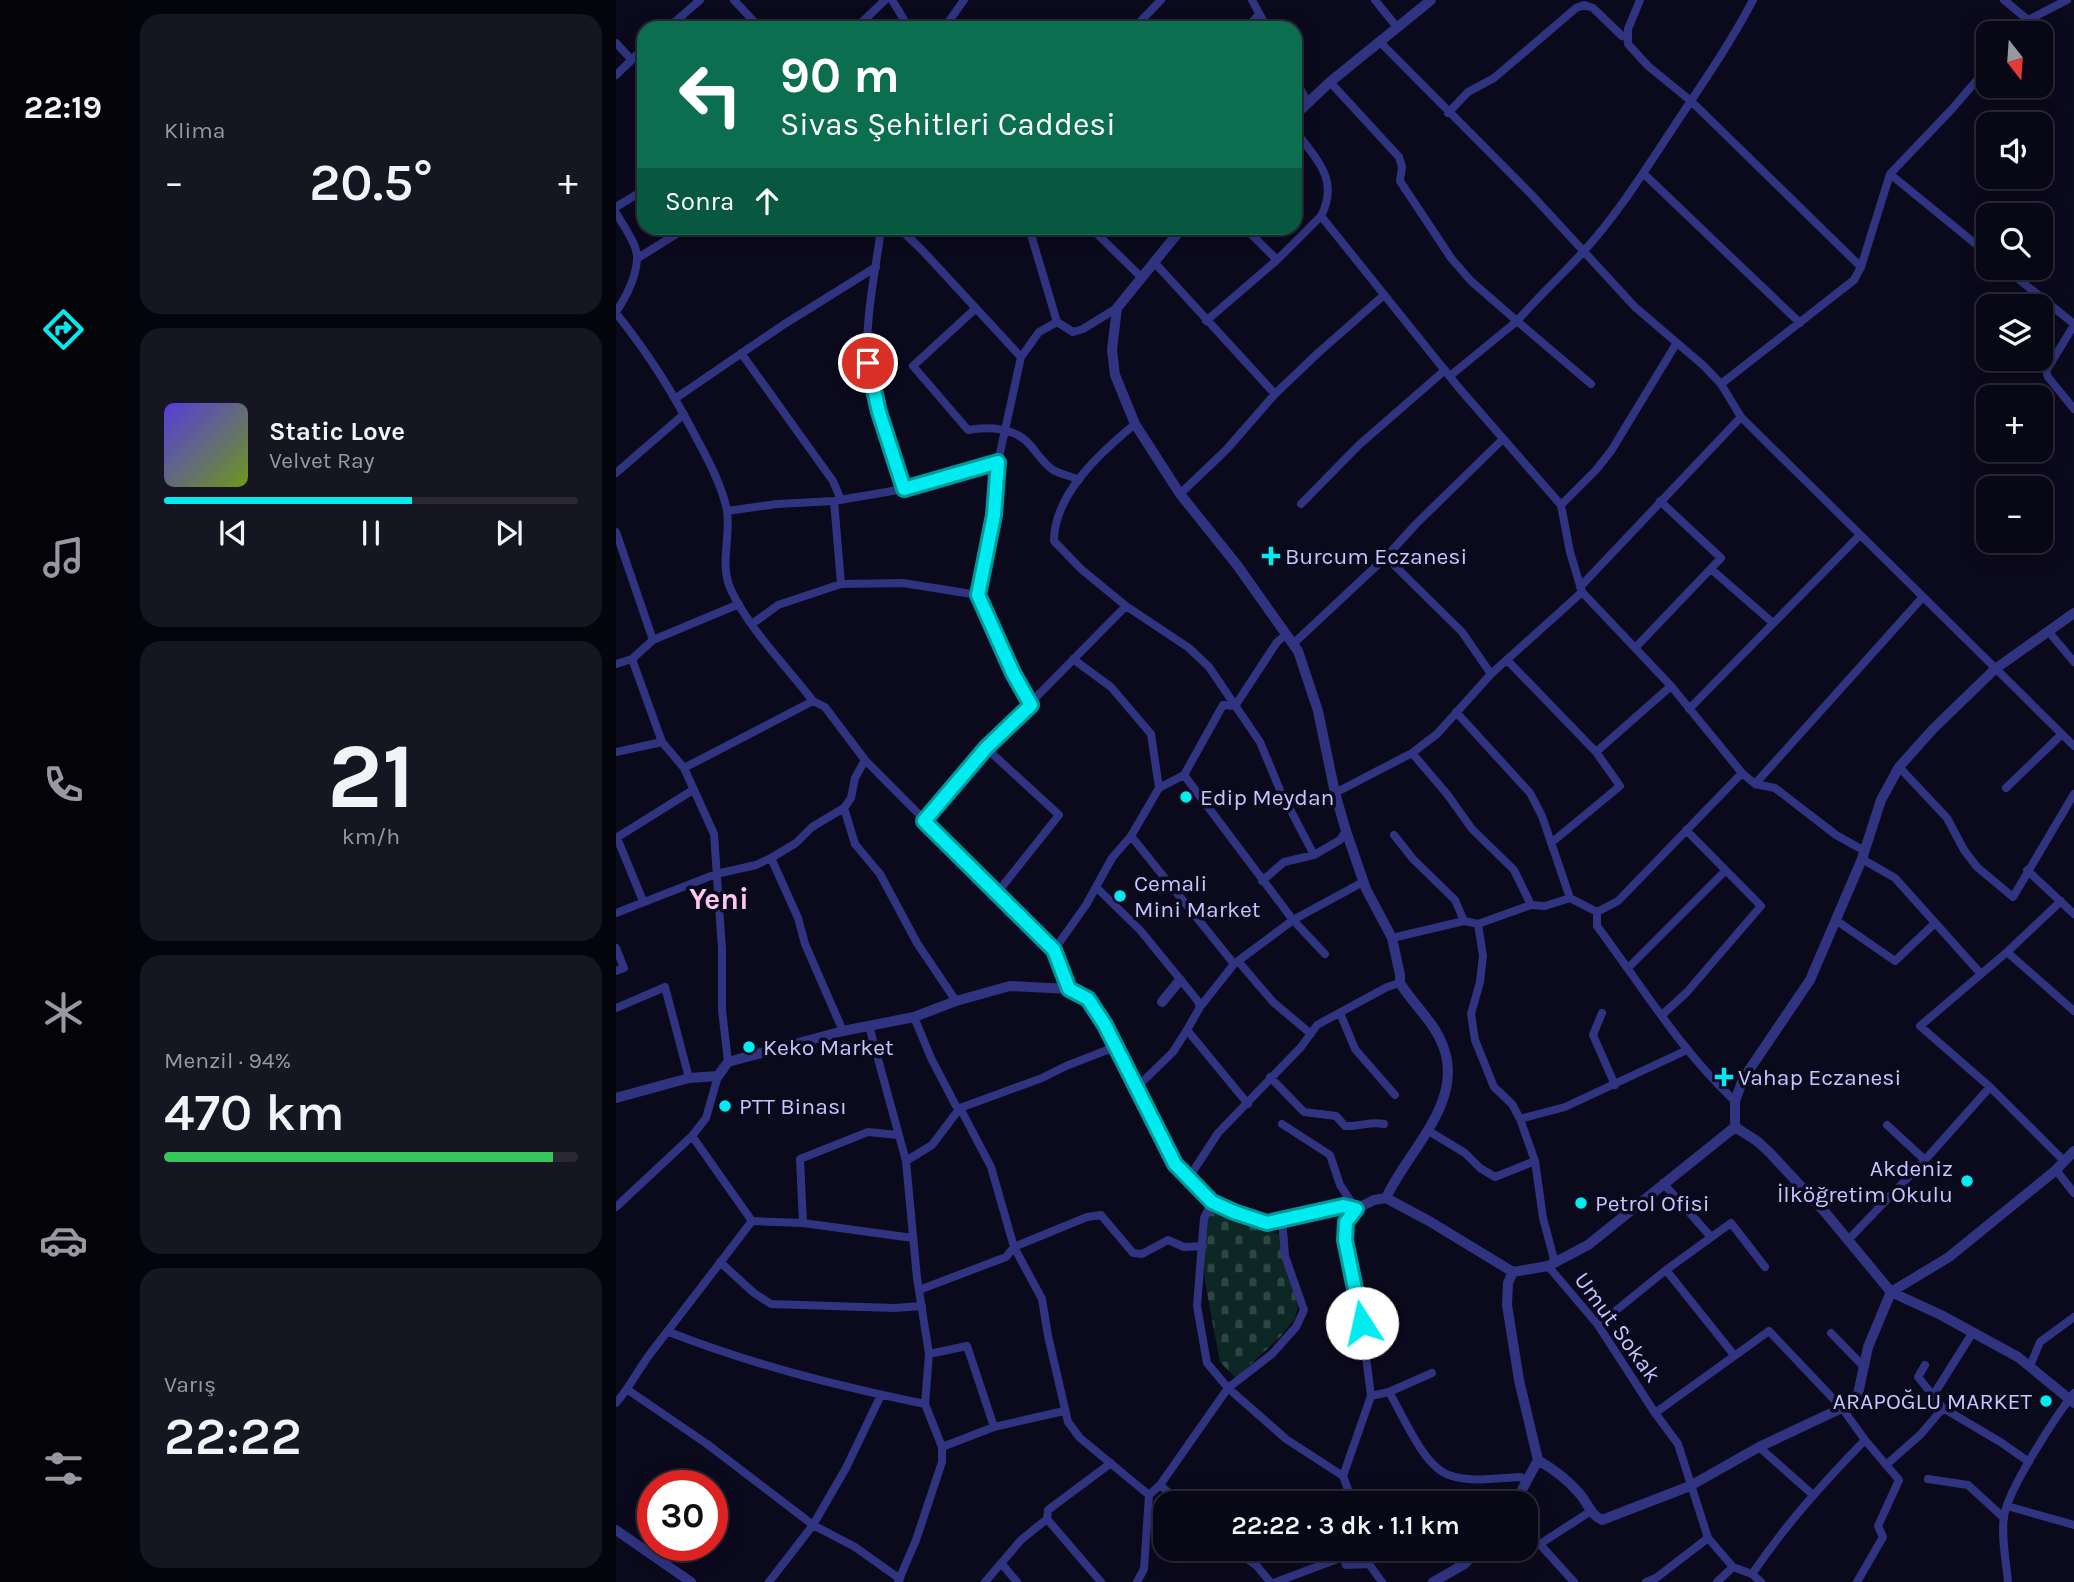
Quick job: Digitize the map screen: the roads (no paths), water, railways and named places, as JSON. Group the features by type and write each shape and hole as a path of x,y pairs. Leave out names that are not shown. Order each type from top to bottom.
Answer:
{"street":[{"path":"676,21 700,0"},
{"path":"734,0 754,21"},
{"path":"863,21 885,0"},
{"path":"892,0 905,21"},
{"path":"949,21 964,0"},
{"path":"1252,0 1263,21"},
{"path":"1375,0 1396,26"},
{"path":"1302,109 1396,26 1430,0"},
{"path":"1640,0 1627,37 1628,44 1648,66 1691,101 1861,267"},
{"path":"1301,504 1359,445 1517,321 1544,290 1583,253 1618,210 1643,173 1741,24 1753,0"},
{"path":"2004,0 2028,20 2067,0"},
{"path":"1140,21 1158,1"},
{"path":"1448,113 1468,92 1494,78 1576,8 1584,5 1593,8 1622,36 1627,37"},
{"path":"1253,21 1259,14"},
{"path":"1379,41 1530,193 1634,307 1704,366 1721,384 1741,417 2074,746"},
{"path":"616,43 631,60"},
{"path":"616,75 637,54"},
{"path":"1721,384 1854,281 1861,267 1890,174 1976,81"},
{"path":"1330,82 1399,157 1402,167 1401,181 1451,258 1471,281 1591,384"},
{"path":"1302,92 1308,103"},
{"path":"1206,321 1277,260 1321,216 1328,198 1328,178 1302,140"},
{"path":"1643,173 1800,323"},
{"path":"1890,174 1976,244"},
{"path":"616,207 637,194"},
{"path":"616,213 638,258 628,293 616,313 649,356 676,398 712,468 727,511 724,570 738,604 813,701 825,707 865,760 1054,950 1069,989"},
{"path":"1321,216 1448,373 1561,505 1581,589 1671,686 1742,773 1755,783 1775,788 1895,878 1981,974"},
{"path":"638,258 675,235"},
{"path":"880,235 868,334 868,363 879,412 904,489"},
{"path":"906,235 1021,357"},
{"path":"1030,235 1057,323 1073,332 1083,329 1117,307 1176,235"},
{"path":"1098,235 1141,277"},
{"path":"1252,235 1277,260"},
{"path":"1154,262 1275,394"},
{"path":"676,398 876,267"},
{"path":"2020,280 2074,324 2046,370 2048,377 2074,409"},
{"path":"1180,494 1227,450 1275,394 1384,295"},
{"path":"1117,307 1112,350 1115,375 1135,424 1180,494 1237,565 1293,644 1318,711 1335,793 1363,882 1392,938 1400,975 1399,983 1443,1044 1449,1086 1427,1130 1395,1179 1386,1198"},
{"path":"975,309 913,366 968,430 985,427 1005,430 1029,442 1040,459 1053,470 1079,480"},
{"path":"1031,705 1013,673 978,595 994,515 998,462 1021,357 1039,332 1057,323"},
{"path":"1561,505 1611,451 1676,344"},
{"path":"741,353 833,481 837,501 841,583"},
{"path":"616,473 684,414"},
{"path":"1335,793 1412,754 1437,734 1491,674 1581,589 1660,500 1741,417"},
{"path":"1135,424 1111,444 1079,480 1064,504 1054,541 1081,569 1126,606 1189,648 1209,667 1261,742 1280,790 1314,856"},
{"path":"1293,644 1386,557 1503,439"},
{"path":"727,511 777,504 837,501 904,489 998,462"},
{"path":"1635,648 1721,558 1660,500"},
{"path":"616,532 653,640"},
{"path":"1689,709 1859,536"},
{"path":"1386,557 1462,632 1491,674"},
{"path":"1711,569 1773,623"},
{"path":"752,624 778,605 841,583 902,583 978,595"},
{"path":"1755,783 1922,598"},
{"path":"616,664 632,659 653,640 738,604"},
{"path":"924,821 986,748 1126,606"},
{"path":"1735,1127 1735,1101 1744,1079 1810,980 1837,921 1881,800 1899,767 1933,729 1995,669 2074,613"},
{"path":"2048,631 2074,662"},
{"path":"1235,706 1277,642 1287,634"},
{"path":"632,659 662,742 684,768 714,834 722,949 722,1010 728,1062"},
{"path":"1073,659 1111,687 1151,734 1159,788"},
{"path":"1507,660 1597,752 1620,786 1551,844"},
{"path":"1597,752 1671,686"},
{"path":"684,768 813,701"},
{"path":"1054,950 1097,888 1112,858 1131,836 1159,788 1184,775 1223,705 1235,706"},
{"path":"1456,712 1530,793 1542,816 1570,898"},
{"path":"2006,788 2062,734"},
{"path":"616,752 662,742"},
{"path":"986,748 1059,815 997,892"},
{"path":"1412,754 1447,794 1472,829 1514,870 1531,905"},
{"path":"616,913 716,874 755,865 796,843 812,827 844,808 851,798 855,778 865,760"},
{"path":"1899,767 1947,818 1976,867 2012,897 2074,794"},
{"path":"1597,912 1618,901 1742,773"},
{"path":"1184,775 1262,881 1325,954"},
{"path":"643,901 617,838 694,790"},
{"path":"844,808 855,844 880,874 917,943 956,1001"},
{"path":"1662,1015 1687,992 1761,906 1724,872 1686,830"},
{"path":"1262,881 1284,862 1314,856 1340,840 1346,831"},
{"path":"1394,835 1413,859 1455,900 1464,921"},
{"path":"1131,836 1236,963 1273,1002 1311,1034"},
{"path":"771,858 843,1031"},
{"path":"2027,870 2074,914"},
{"path":"1628,968 1724,872"},
{"path":"1136,1088 1173,1052 1200,1007 1236,963 1293,920 1363,882"},
{"path":"1097,888 1140,930 1200,1007"},
{"path":"1392,938 1464,921 1478,924 1531,905 1545,905 1570,898 1597,912"},
{"path":"2061,901 1920,1026 1990,1087 2064,1161"},
{"path":"1597,912 1598,926 1662,1015 1717,1085 1735,1101"},
{"path":"1837,921 1895,961 1935,923"},
{"name":"Umut Sokak","path":"1478,924 1483,956 1480,982 1471,1014 1475,1040 1494,1087 1512,1104 1520,1119 1535,1161 1551,1264 1598,1325 1678,1444 1708,1538"},
{"path":"616,948 624,968 616,971"},
{"path":"2007,951 2074,1011"},
{"path":"1162,1002 1180,980"},
{"path":"1188,1178 1218,1133 1301,1047 1317,1025 1399,983"},
{"path":"616,1207 692,1136 706,1118 718,1076 728,1062 843,1031 914,1017 956,1001 1010,986 1069,989 1088,999 1105,1025 1175,1164 1212,1202 1267,1223 1343,1206 1356,1209"},
{"path":"616,1008 665,987 689,1079"},
{"path":"1339,1013 1355,1049 1395,1095"},
{"path":"1602,1013 1593,1035 1615,1085"},
{"path":"914,1017 931,1058 991,1167 1014,1247 1042,1299 1068,1422 1080,1438 1149,1495"},
{"path":"628,1390 707,1444 813,1525 855,1548 899,1581 942,1462 942,1447 926,1404 929,1354 919,1290 906,1161 869,1026"},
{"path":"1187,1030 1248,1104"},
{"path":"906,1161 932,1145 960,1108 1042,1079 1066,1066 1115,1047"},
{"path":"1520,1119 1564,1107 1688,1050"},
{"path":"616,1098 689,1079 718,1076"},
{"path":"1270,1077 1304,1112 1336,1116 1345,1126 1357,1127 1377,1122 1384,1124"},
{"path":"1848,1240 1926,1160 1990,1087"},
{"path":"1282,1124 1330,1154 1340,1185 1356,1209"},
{"path":"1887,1125 1926,1160"},
{"path":"1343,1476 1371,1396 1359,1302 1345,1240 1346,1222 1356,1209 1374,1200 1386,1198 1513,1272 1551,1264 1587,1245 1735,1127"},
{"path":"1735,1127 1769,1152 1891,1292 2018,1357 2072,1398 2029,1462 2007,1506 2004,1518 2008,1582"},
{"path":"1427,1130 1465,1153 1480,1168 1495,1177 1535,1161"},
{"path":"803,1223 800,1159 868,1132 898,1135"},
{"path":"692,1136 752,1221"},
{"path":"1538,1460 1559,1473 1580,1493 1595,1516 1602,1520 1690,1486 1759,1447 1843,1408 1858,1394 1868,1347 1891,1292 1949,1257 2056,1170 2074,1151"},
{"path":"2056,1170 2074,1193"},
{"path":"1663,1183 1711,1237"},
{"path":"1212,1202 1204,1218 1196,1306 1207,1363 1228,1388 1286,1439 1343,1476 1349,1491"},
{"path":"919,1290 1006,1257 1014,1247 1087,1217 1101,1215 1133,1253 1142,1254 1168,1240 1184,1247 1203,1246"},
{"path":"1137,1582 1144,1569 1149,1495 1160,1485 1228,1388 1272,1354 1296,1327 1304,1310 1285,1256 1282,1219"},
{"path":"752,1221 803,1223 914,1238"},
{"path":"616,1403 628,1390 649,1355 752,1221"},
{"path":"1598,1325 1665,1270 1731,1223 1765,1267"},
{"path":"720,1262 754,1293 771,1304 894,1308 922,1306"},
{"path":"1665,1270 1734,1355"},
{"path":"1513,1272 1508,1283 1507,1305 1519,1380 1538,1460 1521,1491"},
{"path":"2030,1366 2040,1342 2074,1317"},
{"path":"1655,1413 1769,1331 1843,1408 1865,1440 1899,1480 1878,1526 1884,1536 1857,1582"},
{"path":"669,1332 743,1360 926,1404"},
{"path":"1934,1394 1973,1332"},
{"path":"1831,1333 1863,1366"},
{"path":"929,1354 967,1346 994,1427"},
{"path":"1925,1365 1918,1377 1943,1408 1981,1429 2029,1462"},
{"path":"1371,1396 1389,1392 1432,1373"},
{"path":"1389,1392 1426,1458 1447,1475 1472,1479 1520,1477 1527,1480"},
{"path":"769,1582 813,1525 846,1468 881,1395"},
{"path":"1886,1465 1921,1434 1943,1408"},
{"path":"942,1447 994,1427 1064,1412"},
{"path":"1752,1574 1780,1533 1812,1494 1865,1440"},
{"path":"1759,1447 1812,1494"},
{"path":"985,1582 1021,1540 1047,1519 1048,1510 1111,1463"},
{"path":"1928,1479 1968,1485 2004,1518"},
{"path":"1160,1485 1167,1491"},
{"path":"2007,1506 2074,1525"},
{"path":"1574,1582 1540,1544 1591,1511"},
{"path":"1047,1519 1101,1582"},
{"path":"616,1530 691,1582"},
{"path":"1646,1582 1656,1578 1708,1538 1733,1567 1752,1574 1761,1582"},
{"path":"1276,1582 1343,1557 1346,1564 1369,1564"},
{"path":"1250,1561 1270,1582"},
{"path":"1368,1561 1382,1582"},
{"path":"1458,1561 1463,1565"},
{"path":"1433,1582 1467,1561"},
{"path":"1002,1564 1017,1582"},
{"path":"1717,1582 1733,1567"}],"place":[{"name":"Burcum Eczanesi","path":"1271,556"},
{"name":"Edip Meydan","path":"1186,797"},
{"name":"Cemali Mini Market","path":"1120,896"},
{"name":"Keko Market","path":"749,1047"},
{"name":"Vahap Eczanesi","path":"1724,1077"},
{"name":"PTT Binası","path":"725,1106"},
{"name":"Akdeniz İlköğretim Okulu","path":"1967,1181"},
{"name":"Petrol Ofisi","path":"1581,1203"},
{"name":"ARAPOĞLU MARKET","path":"2046,1401"}],"district":[{"name":"Yeni","path":"719,899"}]}
